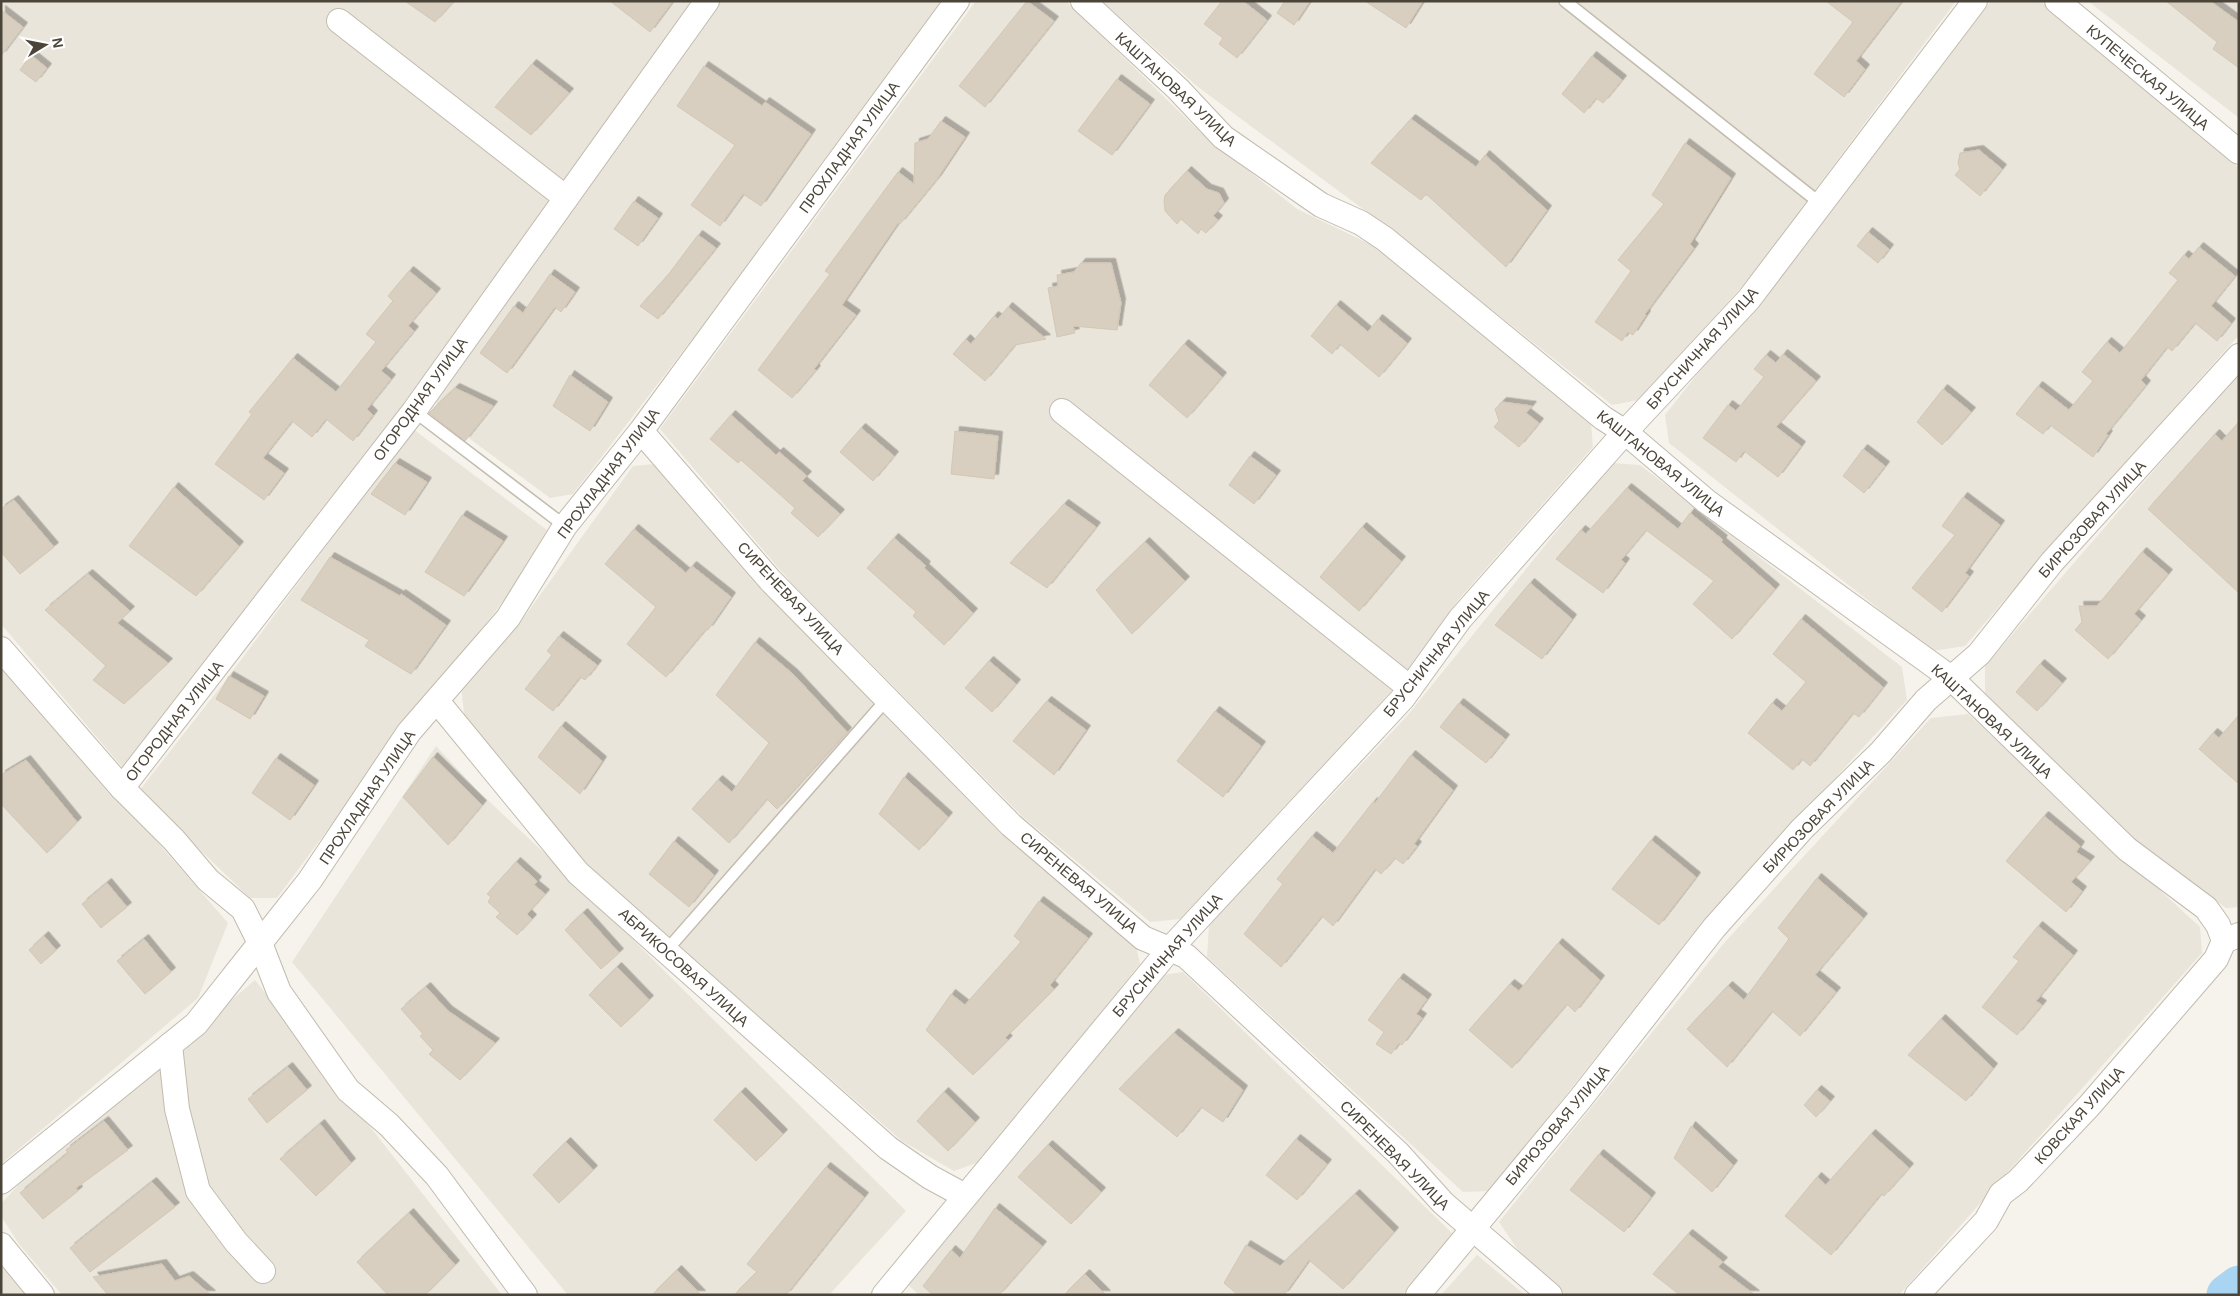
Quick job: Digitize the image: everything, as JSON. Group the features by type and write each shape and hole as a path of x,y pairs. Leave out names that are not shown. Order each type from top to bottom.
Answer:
{"street":[{"name":"ОГОРОДНАЯ УЛИЦА","path":"122,788 414,410 706,1"},
{"name":"ПРОХЛАДНАЯ УЛИЦА","path":"1,1182 196,1024 310,880 409,732 508,618 565,526 641,431 957,1"},
{"name":"КАШТАНОВАЯ УЛИЦА","path":"1083,1 1178,89 1223,136 1321,205 1361,223 1385,239 1603,418 1625,432 1706,501 1951,678 2127,849 2206,908 2218,925 2232,938"},
{"name":"БРУСНИЧНАЯ УЛИЦА","path":"884,1295 1169,950 1410,688 1460,619 1625,432 1749,299 1976,1"},
{"name":"КУПЕЧЕСКАЯ УЛИЦА","path":"2057,1 2239,152"},
{"path":"339,21 566,198"},
{"name":"БИРЮЗОВАЯ УЛИЦА","path":"1418,1295 1582,1098 1714,928 1802,829 1881,752 1926,700 1979,654 2052,562 2239,356"},
{"path":"1062,411 1410,688"},
{"name":"СИРЕНЕВАЯ УЛИЦА","path":"641,431 770,580 1011,825 1143,938 1186,956 1398,1153 1443,1203 1550,1295"},
{"path":"1,649 122,788 174,840 208,880 243,909 260,943 279,992 348,1090 389,1125 437,1176 525,1295"},
{"name":"АБРИКОСОВАЯ УЛИЦА","path":"437,701 578,873 888,1148 930,1177 965,1196"},
{"name":"КОВСКАЯ УЛИЦА","path":"1917,1295 1986,1221 2001,1194 2018,1181 2114,1077 2216,960 2232,938"},
{"path":"170,1045 177,1109 198,1192 236,1242 264,1271"},
{"path":"1,1245 42,1295"}],"lane":[{"path":"1565,1 1821,204"},
{"path":"414,410 565,526"},
{"path":"666,951 887,699"}],"shaded area":[{"path":"1,1 694,1 409,396 122,767 1,624"},
{"path":"718,1 946,1 773,234 573,494 550,498 443,419 435,399"},
{"path":"976,1 1066,1 1200,132 1297,209 1376,247 1591,424 1593,447 1459,599 1398,684 1180,919 1150,922 1023,817 793,585 660,429"},
{"path":"1102,1 1956,1 1747,281 1639,400 1612,405 1390,229 1198,87"},
{"path":"1991,1 2040,1 2239,168 2239,335 2050,547 1965,646 1932,651 1669,443 1665,415"},
{"path":"2088,1 2239,1 2239,118"},
{"path":"2239,372 2239,907 2226,908 2141,847 1985,693 1985,666"},
{"path":"413,429 547,530 506,598 418,708 277,898 250,898 139,791 229,676"},
{"path":"1612,463 1640,465 1902,667 1907,700 1706,918 1490,1191 1463,1192 1207,957 1209,925 1407,716"},
{"path":"655,464 755,583 1002,832 1136,946 1140,964 982,1161 954,1171 902,1141 596,874 465,721 461,687 517,627 633,466"},
{"path":"1,663 228,923 198,998 1,1164"},
{"path":"1968,714 2200,927 2202,953 1899,1295 1566,1295 1528,1265 1499,1222 1725,942 1931,718"},
{"path":"436,746 477,790 571,878 906,1211 829,1295 568,1295 292,962"},
{"path":"1183,972 1453,1234 1402,1295 919,1295 899,1276 1162,975"},
{"path":"255,980 502,1295 62,1295 19,1244 1,1216 1,1204 29,1173"},
{"path":"1477,1255 1525,1295 1441,1295"},
{"path":"1,1261 28,1295 1,1295"}],"building":[{"path":"405,1 454,1 435,22"},
{"path":"610,1 673,1 650,32"},
{"path":"1027,1 1054,21 985,107 959,86"},
{"path":"1222,1 1243,1 1267,20 1237,58 1219,44 1223,38 1204,24"},
{"path":"1285,1 1310,1 1294,25 1277,13"},
{"path":"1365,1 1423,1 1406,28"},
{"path":"1826,1 1902,1 1856,61 1865,69 1844,97 1814,74 1853,22"},
{"path":"2166,1 2210,1 2239,22 2239,68 2213,49 2217,42"},
{"path":"1,10 23,27 1,56"},
{"path":"31,55 47,68 36,82 20,70"},
{"path":"1592,56 1622,80 1603,103 1596,98 1584,113 1562,94"},
{"path":"532,64 569,93 531,135 495,107"},
{"path":"704,66 762,106 765,102 811,134 761,206 743,194 720,226 691,205 735,145 677,106"},
{"path":"1117,79 1150,104 1112,155 1078,131"},
{"path":"1411,119 1476,167 1485,155 1547,210 1506,267 1426,194 1421,200 1371,163"},
{"path":"941,121 965,137 937,179 900,224 898,223 842,305 856,315 814,369 816,370 792,398 758,370 830,274 825,271 898,172 914,184 915,143 928,139"},
{"path":"1685,143 1731,178 1690,244 1694,248 1645,314 1633,335 1628,332 1622,341 1595,322 1631,271 1618,260 1664,204 1652,195"},
{"path":"1979,150 2002,169 1980,196 1955,175 1960,169 1958,163 1960,153"},
{"path":"1187,171 1207,189 1219,193 1224,203 1213,216 1218,220 1206,233 1201,229 1198,234 1181,219 1177,224 1165,211 1165,195"},
{"path":"634,201 658,218 638,246 614,229"},
{"path":"1868,232 1889,249 1878,263 1857,246"},
{"path":"698,235 716,248 658,319 640,306 668,275"},
{"path":"2199,247 2235,276 2211,306 2231,323 2217,341 2195,323 2172,351 2167,347 2141,380 2146,385 2106,434 2108,435 2093,457 2050,425 2043,434 2016,414 2038,386 2069,410 2093,381 2082,372 2107,342 2120,353 2178,280 2169,273 2184,255 2189,259"},
{"path":"1081,263 1111,263 1121,303 1117,330 1073,326 1075,333 1057,337 1048,288 1058,286 1057,275 1074,272"},
{"path":"409,271 436,293 408,326 414,331 381,371 391,379 367,409 373,415 353,441 326,419 312,437 292,421 263,458 284,473 264,500 215,464 252,414 249,412 293,358 336,392 376,342 366,334 393,301 388,296"},
{"path":"550,274 575,292 561,312 555,307 507,373 480,353 514,306 523,313"},
{"path":"1336,305 1368,332 1378,319 1407,343 1379,377 1340,344 1332,354 1311,336"},
{"path":"1008,307 1046,339 1015,345 985,381 953,354 966,339 971,344 994,316 998,319"},
{"path":"1184,344 1222,377 1187,418 1149,385"},
{"path":"1783,354 1816,381 1776,427 1801,446 1778,477 1744,451 1736,462 1703,438 1728,405 1736,411 1764,377 1754,369 1766,355 1776,363"},
{"path":"570,375 608,402 590,431 553,406"},
{"path":"455,388 493,406 465,441 429,413"},
{"path":"1943,389 1971,412 1942,445 1917,422"},
{"path":"1502,402 1532,406 1526,413 1539,423 1519,447 1494,427 1499,421 1495,409"},
{"path":"731,415 776,455 779,452 807,476 802,481 840,514 818,537 791,513 795,508 741,460 738,463 710,439"},
{"path":"2239,422 2239,593 2148,509 2215,434 2222,441"},
{"path":"861,428 894,456 873,481 840,452"},
{"path":"955,431 998,436 994,479 951,474"},
{"path":"1863,449 1885,466 1864,493 1843,476"},
{"path":"1250,456 1276,475 1254,504 1229,485"},
{"path":"395,463 427,482 405,515 371,494"},
{"path":"174,487 239,546 196,596 129,546"},
{"path":"1627,488 1678,529 1690,513 1723,540 1721,542 1775,589 1732,639 1693,604 1714,581 1646,530 1621,560 1625,563 1603,593 1556,559 1581,530 1586,534"},
{"path":"1963,497 2000,525 1965,573 1969,576 1942,612 1912,588 1955,535 1942,526"},
{"path":"14,500 54,547 20,574 1,552 1,509"},
{"path":"1064,504 1096,527 1047,588 1010,563"},
{"path":"462,515 503,541 464,596 425,572"},
{"path":"1362,527 1401,561 1359,611 1320,577"},
{"path":"634,529 686,573 692,566 731,597 708,630 706,629 666,677 627,644 656,607 605,564"},
{"path":"894,538 926,566 924,568 973,613 944,645 913,616 916,612 867,568"},
{"path":"1145,542 1185,581 1132,634 1096,590"},
{"path":"2142,552 2168,574 2134,614 2141,620 2108,659 2075,630 2082,622 2079,606 2097,606"},
{"path":"330,557 400,596 401,594 446,625 411,674 365,646 369,640 301,600"},
{"path":"88,574 130,611 117,623 168,663 124,704 93,680 106,666 45,610"},
{"path":"1530,583 1572,619 1542,659 1495,625"},
{"path":"1801,619 1883,687 1859,717 1853,713 1810,766 1802,759 1793,770 1748,733 1772,703 1782,711 1806,682 1773,654"},
{"path":"559,636 597,665 585,680 580,677 553,711 525,689 552,655 547,651"},
{"path":"755,642 793,674 847,732 777,809 767,799 729,843 692,809 718,780 732,792 769,743 716,695"},
{"path":"989,661 1016,684 992,712 965,688"},
{"path":"2040,664 2062,683 2037,711 2016,692"},
{"path":"229,676 264,696 250,719 216,699"},
{"path":"1047,701 1086,730 1054,775 1013,741"},
{"path":"1459,703 1505,739 1486,763 1440,727"},
{"path":"1215,711 1261,746 1223,797 1177,761"},
{"path":"2239,715 2239,784 2199,749 2213,733 2219,738"},
{"path":"561,726 602,761 580,794 538,757"},
{"path":"1411,755 1453,790 1414,844 1417,846 1403,864 1395,858 1381,874 1375,869 1333,926 1322,916 1281,967 1244,934 1283,884 1277,879 1312,836 1333,853 1373,802 1375,803"},
{"path":"433,757 482,805 448,845 403,797"},
{"path":"276,758 314,785 290,820 252,793"},
{"path":"26,760 77,822 47,853 1,804 1,775"},
{"path":"904,777 948,817 919,850 879,814"},
{"path":"2044,816 2080,846 2076,852 2090,861 2071,882 2082,891 2066,912 2006,861"},
{"path":"1651,840 1696,877 1659,925 1612,889"},
{"path":"674,841 714,875 689,907 649,874"},
{"path":"516,862 537,881 534,885 545,894 527,914 532,919 517,935 496,917 500,913 488,902 491,897 487,894"},
{"path":"1817,878 1863,918 1815,975 1836,992 1800,1036 1772,1011 1727,1067 1687,1029 1728,986 1744,1000 1789,939 1778,928"},
{"path":"107,883 127,907 101,928 82,904"},
{"path":"1039,901 1088,938 1050,985 1054,989 1005,1038 1008,1040 973,1075 926,1030 951,994 965,1005 1021,942 1014,936"},
{"path":"583,913 619,953 601,969 565,930"},
{"path":"2038,926 2073,955 2036,1001 2042,1005 2017,1035 1982,1007 2019,961 2013,957"},
{"path":"44,936 56,950 41,964 29,950"},
{"path":"144,939 171,972 145,994 117,961"},
{"path":"1558,943 1600,980 1575,1012 1567,1004 1512,1068 1469,1030 1510,984 1519,991"},
{"path":"617,967 649,1000 621,1027 589,995"},
{"path":"1399,978 1427,999 1416,1014 1422,1018 1402,1045 1399,1043 1391,1054 1376,1044 1384,1032 1368,1020"},
{"path":"426,987 448,1011 495,1043 460,1080 429,1054 433,1050 420,1036 423,1034 401,1009"},
{"path":"1941,1019 1993,1068 1966,1101 1908,1055"},
{"path":"1174,1033 1243,1090 1223,1122 1201,1107 1177,1137 1119,1089"},
{"path":"288,1067 307,1090 267,1123 248,1099"},
{"path":"1817,1090 1830,1101 1816,1117 1804,1105"},
{"path":"741,1092 783,1134 756,1161 714,1120"},
{"path":"944,1092 975,1122 948,1151 917,1121"},
{"path":"104,1121 128,1150 76,1188 78,1191 43,1219 20,1193 68,1153 66,1150"},
{"path":"320,1124 351,1163 316,1196 280,1159"},
{"path":"1691,1126 1733,1165 1712,1192 1674,1158"},
{"path":"1871,1134 1909,1168 1884,1196 1881,1194 1831,1255 1785,1216 1817,1177 1826,1185"},
{"path":"1296,1139 1327,1164 1297,1200 1266,1175"},
{"path":"566,1142 593,1170 559,1203 533,1175"},
{"path":"1048,1145 1101,1192 1071,1224 1018,1177"},
{"path":"1599,1154 1651,1197 1624,1232 1570,1190"},
{"path":"826,1167 864,1197 786,1295 734,1295 757,1272 747,1264"},
{"path":"152,1182 175,1207 90,1272 70,1248"},
{"path":"1355,1194 1394,1232 1343,1289 1309,1260 1284,1295 1238,1295 1224,1283 1246,1245 1280,1266"},
{"path":"995,1208 1042,1246 999,1295 933,1295 923,1286 951,1250 960,1258"},
{"path":"409,1213 455,1265 425,1295 388,1295 357,1262"},
{"path":"1688,1234 1723,1262 1718,1267 1755,1295 1680,1295 1653,1274"},
{"path":"162,1264 175,1281 189,1276 211,1295 108,1295 93,1277"},
{"path":"677,1270 701,1295 652,1295"},
{"path":"1085,1274 1106,1295 1064,1295"}],"waterway":[{"path":"2227,1295 2239,1286"}]}
